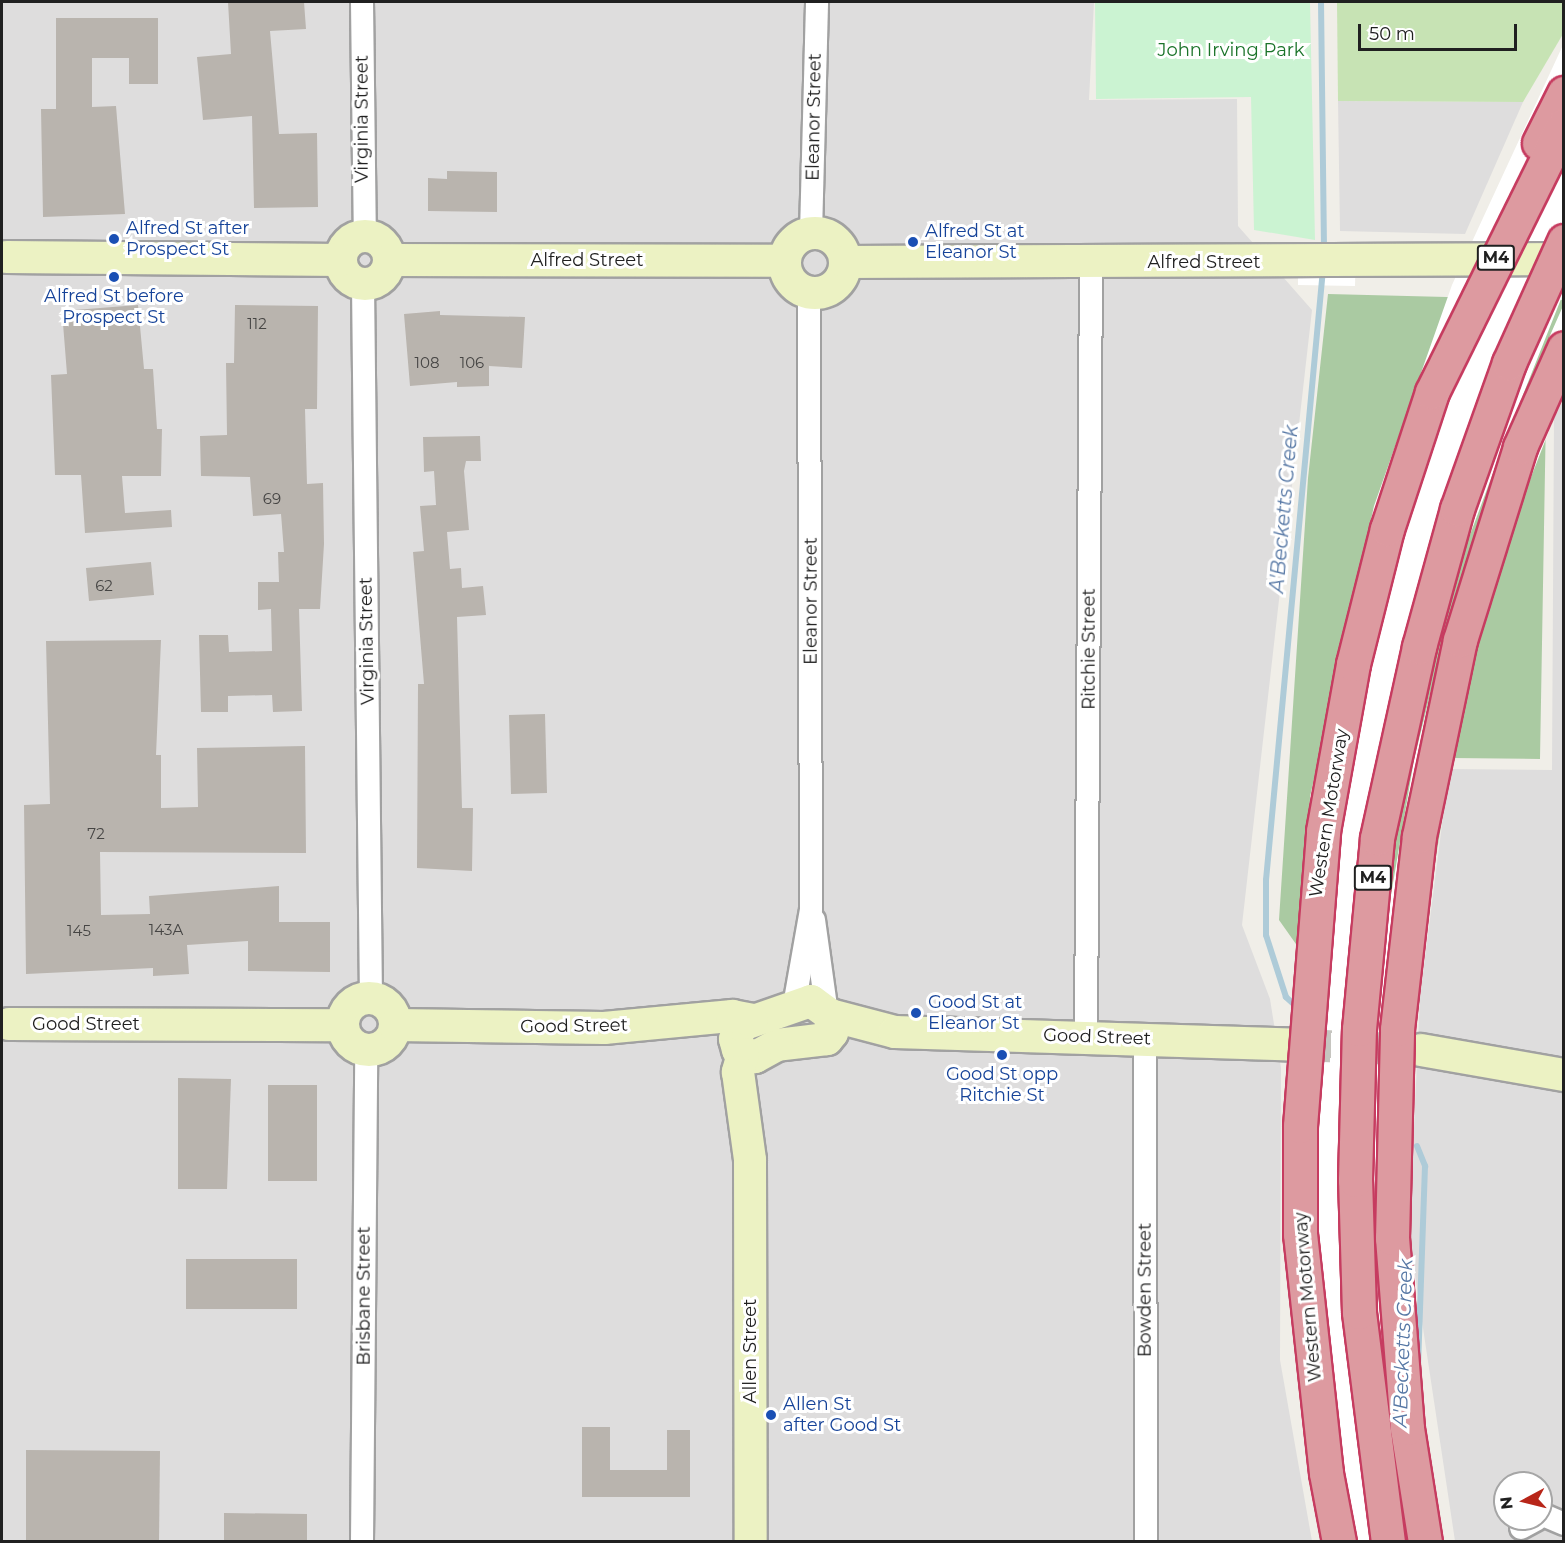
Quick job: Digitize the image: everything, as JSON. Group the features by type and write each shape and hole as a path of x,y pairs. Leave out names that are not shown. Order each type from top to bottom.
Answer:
{"highway":[{"path":"1432,392 1486,253 1563,93"},
{"name":"Western Motorway","path":"1339,1542 1326,1473 1300,1234 1300,1126 1315,909 1323,831 1353,664 1387,529 1432,392 1563,125"},
{"name":"M4","path":"1388,1542 1359,1312 1355,1180 1359,1029 1377,838 1419,647 1457,509 1509,363 1563,241"},
{"name":"M4","path":"1425,1542 1407,1428 1392,1238 1397,1029 1418,847 1460,640 1520,447 1563,348"}],"street":[{"name":"Virginia Street","path":"362,2 365,236"},
{"name":"Eleanor Street","path":"811,232 817,2"},
{"path":"811,232 838,243 845,262 834,286 809,292 794,284 785,261 796,239 811,232"},
{"path":"365,236 384,246 389,260 380,278 363,284 346,275 340,260 350,240 365,236"},
{"path":"3,257 340,260"},
{"name":"Alfred Street","path":"845,262 1366,262 1563,259"},
{"name":"Alfred Street","path":"389,260 785,261"},
{"name":"Ritchie Street","path":"1086,1036 1091,262"},
{"name":"Virginia Street","path":"363,284 370,998"},
{"name":"Eleanor Street","path":"794,1006 811,910 809,292"},
{"name":"Eleanor Street","path":"811,910 819,937 825,1021"},
{"path":"370,998 391,1010 396,1025 390,1041 366,1051 350,1042 342,1025 354,1002 370,998"},
{"path":"811,1000 825,1021 788,1043 750,1042 794,1006 811,1000"},
{"name":"Good Street","path":"825,1021 895,1032 1086,1036 1299,1045"},
{"name":"Good Street","path":"4,1025 342,1025"},
{"name":"Good Street","path":"396,1025 604,1028 750,1042"},
{"name":"Bowden Street","path":"1145,1038 1146,1542"},
{"name":"Allen Street","path":"750,1042 751,1542"},
{"path":"1421,1050 1563,1075"},
{"name":"Brisbane Street","path":"362,1542 366,1051"}],"shaded area":[{"path":"2,2 1094,2 1089,100 1237,99 1238,226 1312,310 1242,925 1270,999 1281,1068 1280,1360 1312,1541 2,1542"},
{"path":"1338,101 1523,102 1465,234 1340,231"},
{"path":"1563,401 1563,1541 1455,1541 1409,1235 1420,997 1449,769 1552,770 1554,418"}],"green space":[{"name":"John Irving Park","path":"1095,2 1310,2 1315,240 1254,230 1251,97 1096,99"},
{"path":"1337,2 1563,2 1563,34 1523,102 1338,101"},
{"path":"1328,294 1563,300 1563,345 1546,413 1540,759 1452,758 1411,1011 1339,1005 1279,920 1308,478"}],"pier":[{"path":"1563,45 1563,294 1515,415 1563,306 1563,395 1526,490 1473,663 1432,845 1412,1023 1409,1262 1428,1470 1443,1541 1403,1541 1375,1316 1372,1085 1385,930 1414,760 1448,621 1499,457 1467,543 1430,669 1397,811 1374,954 1365,1132 1371,1318 1400,1541 1330,1542 1296,1312 1310,797 1374,506 1452,285"},
{"path":"1298,246 1356,247 1355,286 1298,285"}],"building":[{"path":"228,2 304,2 306,29 270,31 279,134 317,133 318,207 254,208 252,116 203,120 197,57 231,54"},
{"path":"56,18 158,18 158,84 129,84 129,58 92,58 92,107 116,106 125,214 43,217 41,109 56,109"},
{"path":"447,171 497,172 497,212 428,211 428,178 447,179"},
{"path":"138,305 144,369 153,369 157,429 162,429 161,476 122,476 125,513 171,510 172,527 85,533 81,475 55,475 51,375 67,374 62,311"},
{"path":"235,305 318,306 317,409 305,409 307,484 323,483 324,544 320,609 299,609 302,711 273,712 272,695 228,696 228,712 201,712 199,635 228,635 229,652 272,651 271,609 258,610 258,582 279,582 278,552 284,552 281,514 253,516 250,477 201,476 200,436 227,435 226,363 234,363"},
{"path":"440,311 440,315 525,317 522,368 489,366 489,386 457,387 457,382 410,386 404,314"},
{"path":"480,436 481,461 466,461 464,471 469,530 447,532 450,569 461,568 462,588 483,586 486,615 457,617 462,808 473,808 472,871 417,868 418,684 424,684 413,552 424,551 420,506 436,505 434,471 424,472 423,437"},
{"path":"151,562 154,595 89,601 86,568"},
{"path":"161,640 156,755 161,755 161,808 198,807 197,748 305,746 306,853 100,852 101,915 150,914 149,896 279,886 279,922 330,922 330,972 248,971 248,941 187,945 189,974 153,976 153,968 26,974 24,805 50,804 46,641"},
{"path":"545,714 547,793 511,794 509,715"},
{"path":"178,1078 231,1079 227,1189 178,1189"},
{"path":"268,1085 317,1085 317,1181 268,1181"},
{"path":"186,1259 297,1259 297,1309 186,1309"},
{"path":"582,1427 610,1427 610,1470 667,1470 667,1430 690,1430 690,1497 582,1497"},
{"path":"26,1450 160,1451 159,1542 26,1542"},
{"path":"224,1513 307,1514 307,1542 224,1542"}],"waterway":[{"name":"A'Becketts Creek","path":"1321,2 1324,252"},
{"name":"A'Becketts Creek","path":"1297,1007 1286,997 1266,935 1266,880 1323,269"},
{"name":"A'Becketts Creek","path":"1417,1146 1425,1166 1418,1363"}],"tunnel":[{"path":"1299,1045 1421,1050"}],"place":[{"name":"Alfred St after Prospect St","path":"114,239"},
{"name":"Alfred St at Eleanor St","path":"913,242"},
{"name":"Alfred St before Prospect St","path":"114,277"},
{"name":"Good St at Eleanor St","path":"916,1013"},
{"name":"Good St opp Ritchie St","path":"1002,1055"},
{"name":"Allen St after Good St","path":"771,1415"}]}
